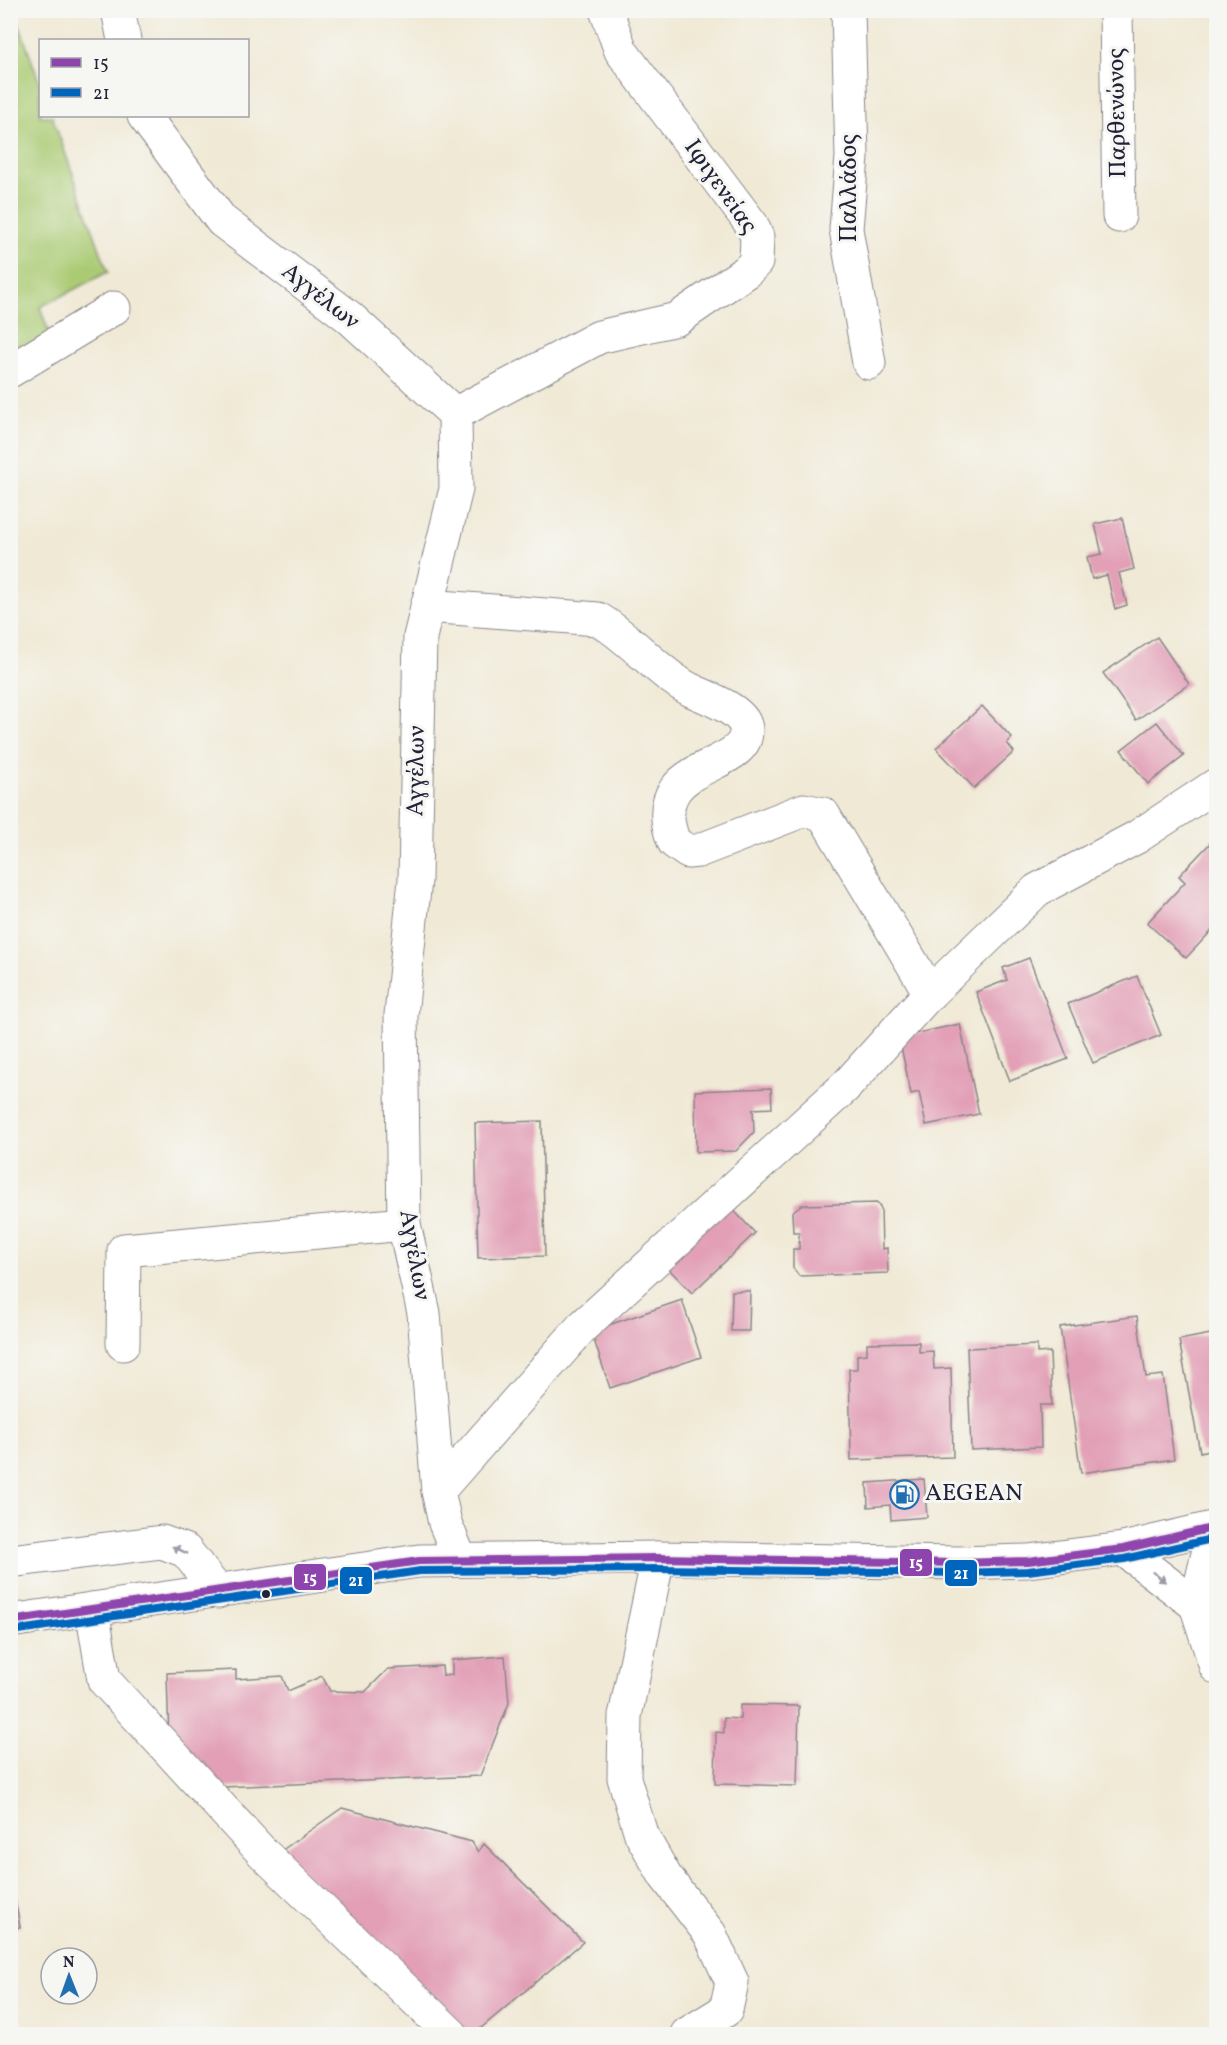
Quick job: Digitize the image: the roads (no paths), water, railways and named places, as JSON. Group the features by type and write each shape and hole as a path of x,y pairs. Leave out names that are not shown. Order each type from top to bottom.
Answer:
{"street":[{"path":"118,10 124,39"},
{"name":"Ιφιγενείας","path":"455,414 599,337 677,319 747,271 756,262 757,237 752,225 621,51 606,10"},
{"name":"Παλλάδος","path":"848,10 852,157 846,229 869,363"},
{"name":"Παρθενώνος","path":"1116,10 1119,216"},
{"name":"Αγγέλων","path":"145,117 222,221 349,317 455,414 456,489 420,637 415,880 401,1015 404,1224 424,1313 438,1491 446,1523 460,1559"},
{"path":"10,371 114,308"},
{"path":"427,606 598,619 622,633 649,660 686,687 735,711 745,723 747,731 739,747 676,786 669,799 668,825 674,842 688,852 698,852 804,810 823,814 930,993"},
{"path":"438,1491 582,1327 846,1086 930,993 1037,890 1137,837 1216,785"},
{"path":"123,1344 124,1250 404,1224"},
{"path":"10,1621 419,1561 658,1558 976,1563 1028,1561 1123,1549 1215,1527 1196,1605 1216,1667"},
{"path":"10,1561 162,1542 186,1551 219,1592"},
{"path":"1123,1549 1196,1605"},
{"path":"658,1558 625,1716 624,1778 641,1834 665,1876 710,1934 732,1982 726,2010 687,2034"},
{"path":"92,1609 104,1680 264,1854 451,2034"}],"place":[{"name":"AEGEAN","path":"904,1494"}]}
